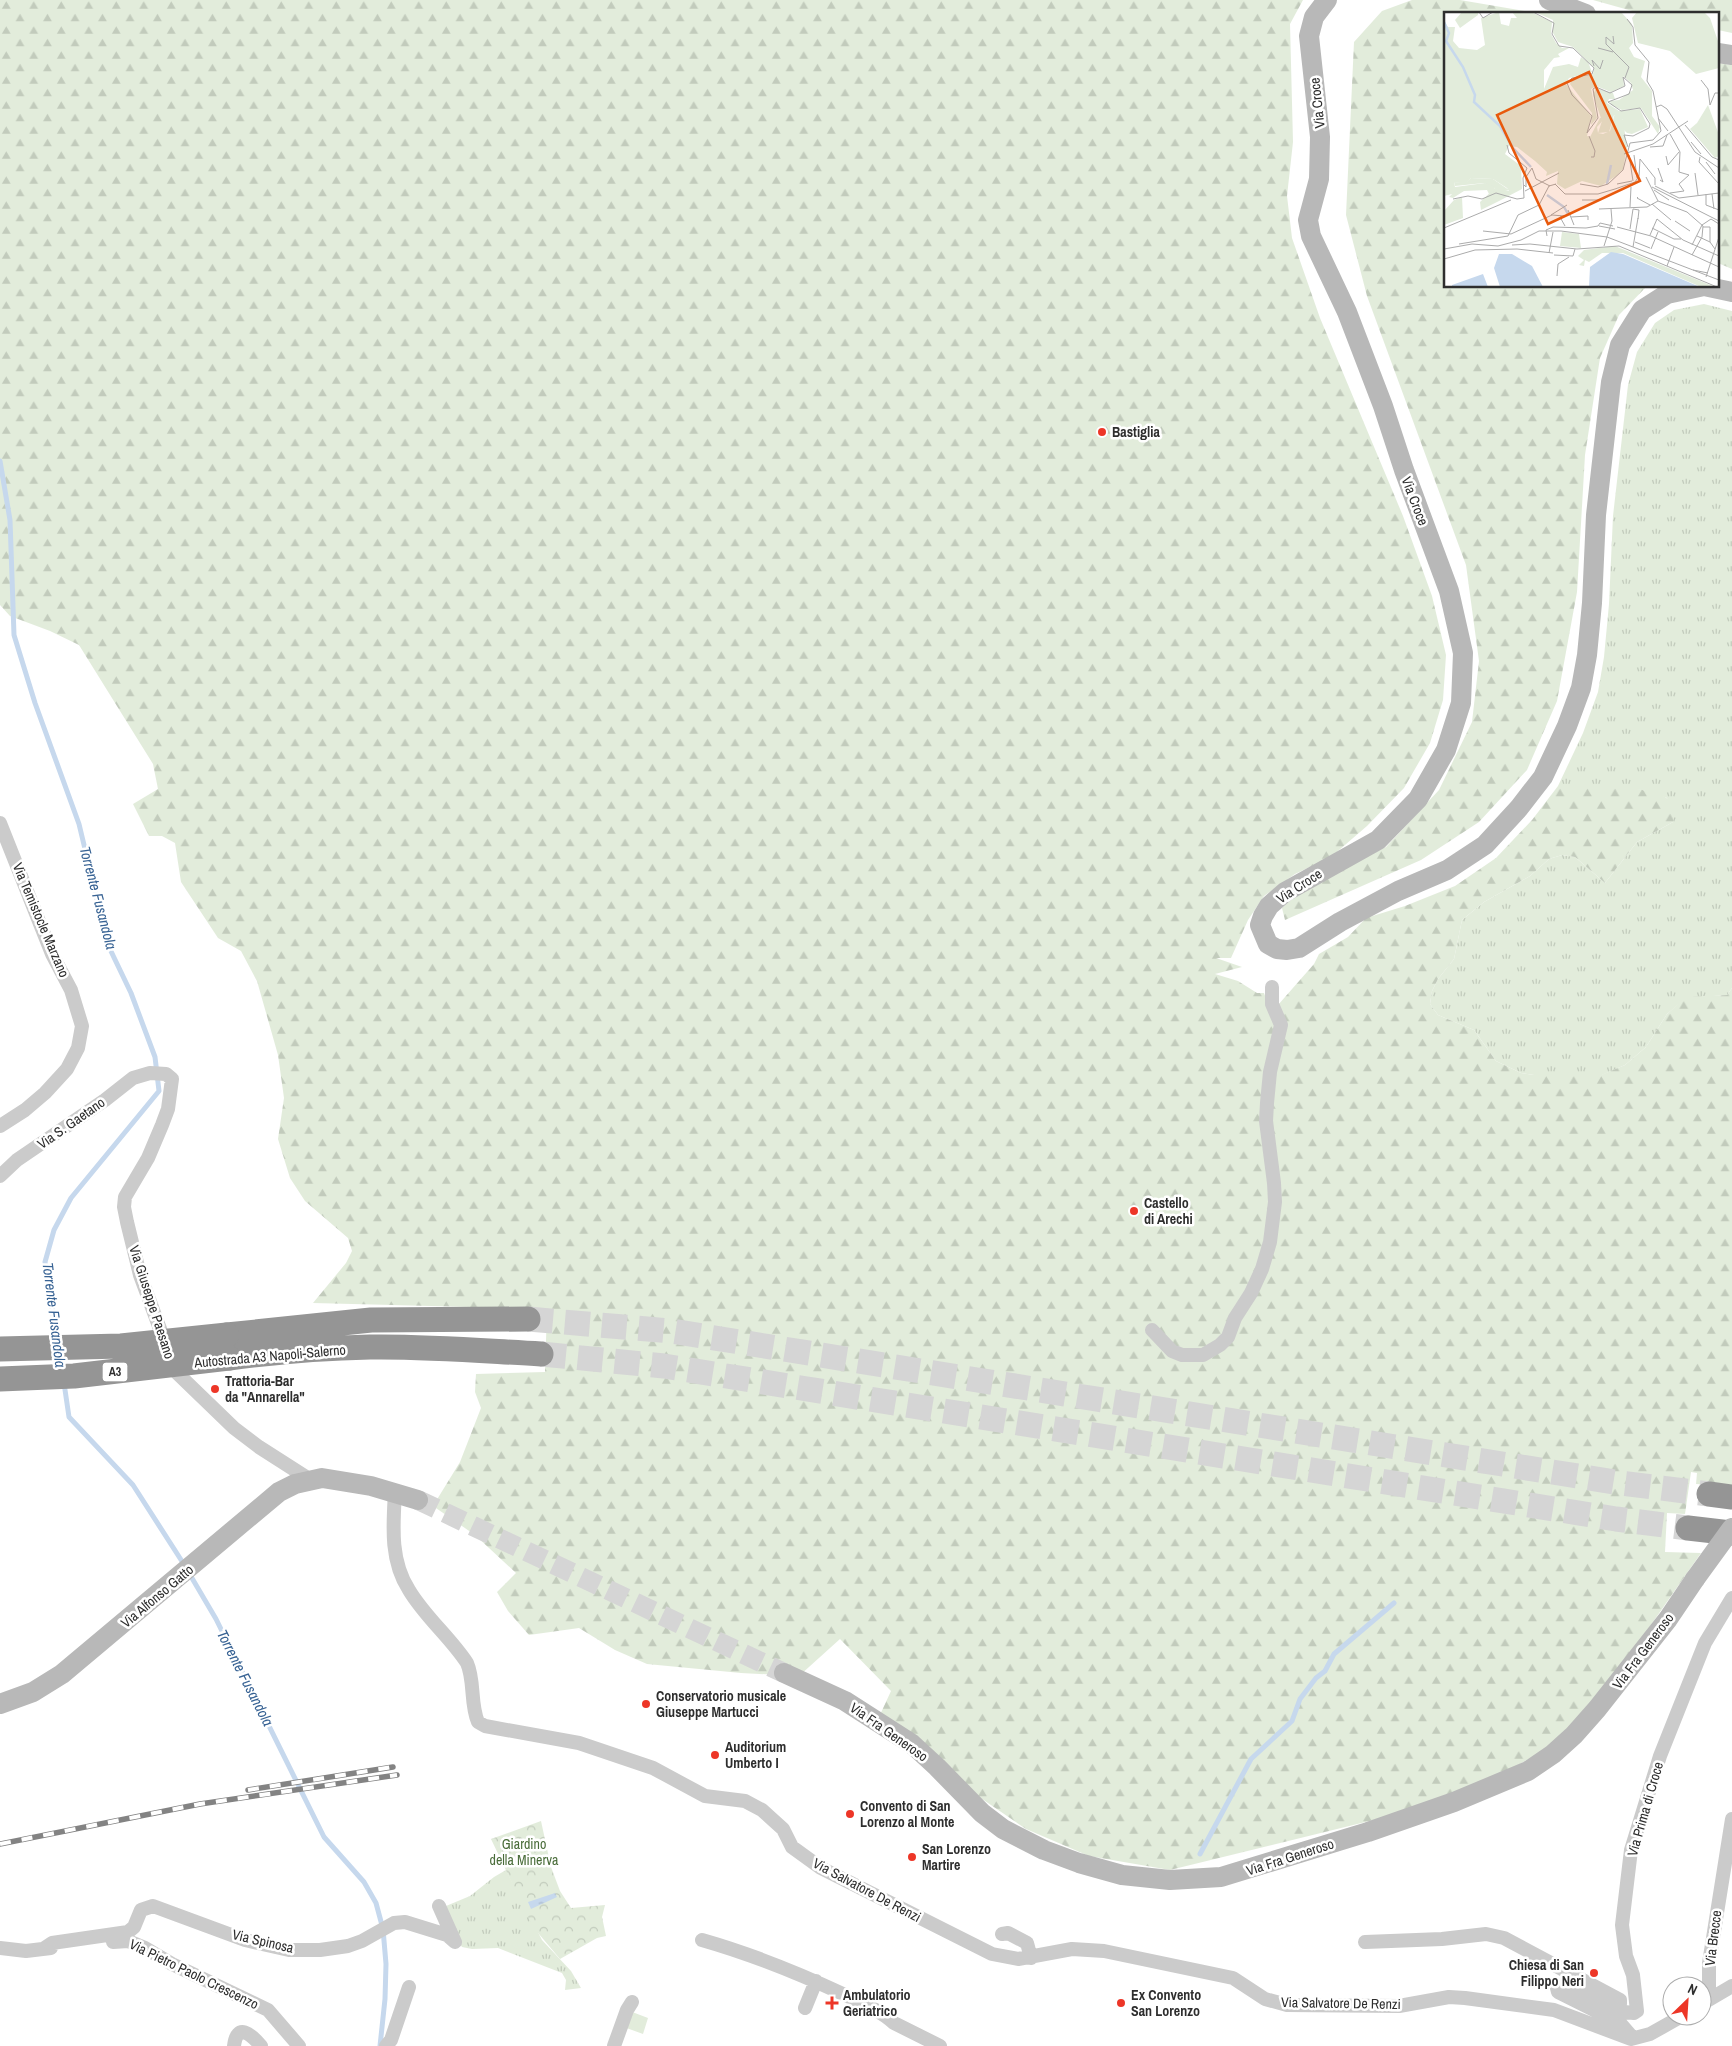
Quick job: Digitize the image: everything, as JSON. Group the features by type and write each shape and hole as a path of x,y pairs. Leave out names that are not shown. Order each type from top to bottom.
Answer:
{"highway":[{"name":"Autostrada A3 Napoli-Salerno","path":"0,1379 82,1375 370,1320 528,1319"},
{"name":"Autostrada A3 Napoli-Salerno","path":"0,1348 228,1347 261,1354 369,1347 541,1354"},
{"path":"1688,1528 1732,1533"}],"street":[{"name":"Via Croce","path":"1327,0 1314,17 1309,36 1320,137 1319,178 1308,220 1311,236 1347,312 1362,349 1449,591 1463,653 1461,703 1446,750 1418,799 1378,840 1277,898 1263,916 1260,925 1268,944 1277,949 1299,948 1340,922 1398,890 1447,870 1485,845 1519,808 1543,777 1581,688 1592,603 1596,515 1611,382 1620,345 1642,310 1667,294 1695,288"},
{"path":"1549,0 1581,12"},
{"name":"Via Croce","path":"1713,288 1732,292"},
{"name":"Via Temistocle Marzano","path":"0,823 52,954 71,990 80,1018 81,1040 75,1056 67,1069 45,1093 25,1110 0,1126"},
{"path":"1152,1330 1172,1351 1182,1355 1203,1355 1220,1345 1228,1337 1235,1318 1251,1294 1262,1269 1272,1229 1275,1202 1266,1121 1266,1103 1270,1072 1281,1024 1272,1004 1272,987"},
{"name":"Via S. Gaetano","path":"0,1176 17,1160 105,1100 133,1078 147,1074 166,1074"},
{"name":"Via Giuseppe Paesano","path":"166,1074 172,1079 168,1109 148,1158 125,1197 124,1208 140,1275 176,1372 234,1428 259,1447 309,1479"},
{"path":"309,1479 334,1479 395,1492 418,1500"},
{"name":"Via Alfonso Gatto","path":"0,1704 33,1692 62,1674 92,1651 279,1492 309,1479"},
{"name":"Via Salvatore De Renzi","path":"395,1492 393,1530 395,1551 404,1580 415,1599 467,1663 473,1709 478,1722 485,1726 579,1743 653,1768 705,1796 745,1801 762,1810 783,1830 792,1847 821,1868 992,1954 1018,1959 1072,1949 1104,1951 1233,1978 1265,1999 1287,2005 1399,2006 1449,1997 1465,1998 1554,2010 1580,2018 1612,2033 1633,2038"},
{"name":"Via Fra Generoso","path":"784,1673 845,1701 912,1744 937,1766 982,1813 1003,1829 1044,1850 1079,1863 1122,1875 1170,1880 1221,1878 1368,1832 1454,1802 1528,1771 1553,1754 1597,1710 1651,1642 1732,1528"},
{"name":"Via Prima di Croce","path":"1617,2007 1628,2013 1637,2011 1633,1975 1626,1956 1622,1926 1631,1850 1660,1756 1705,1643 1732,1598"},
{"name":"Via Brecce","path":"1707,1976 1732,1819"},
{"name":"Via Spinosa","path":"43,1949 52,1943 128,1932 134,1927 141,1910 153,1906 245,1940 289,1950 348,1946 366,1939 394,1923 412,1923 447,1935 454,1942 439,1906"},
{"path":"1433,1938 1435,1931 1485,1927"},
{"path":"1002,1934 1008,1933 1027,1943 1030,1958"},
{"path":"1365,1942 1486,1934 1504,1938 1617,1998 1620,2002 1617,2007 1563,1984 1557,1988 1558,1992 1620,2023 1627,2028 1633,2038 1650,2034 1664,2026"},
{"name":"Via Pietro Paolo Crescenzo","path":"43,1949 128,1940 172,1964 268,2010 299,2046"},
{"path":"702,1940 742,1952 816,1982 888,2017 894,2023 940,2046"},
{"path":"0,1948 26,1951 43,1949"},
{"path":"805,2008 816,1982"},
{"path":"1712,1998 1732,1986"},
{"path":"386,2046 391,2040 408,1987"},
{"path":"614,2046 627,2010 632,2002"},
{"path":"234,2046 239,2033 245,2032 252,2036 261,2046"}],"green space":[{"path":"0,0 1303,0 1290,24 1293,142 1287,196 1292,238 1320,318 1403,516 1432,596 1446,655 1443,700 1430,743 1404,788 1367,826 1331,857 1295,874 1264,896 1248,920 1231,958 1216,958 1242,967 1215,974 1238,981 1257,993 1264,993 1268,1004 1278,1005 1314,964 1319,954 1348,937 1366,918 1405,906 1455,886 1496,858 1532,820 1558,786 1599,786 1632,788 1659,794 1668,799 1675,809 1673,822 1637,842 1605,883 1575,857 1562,855 1549,859 1530,876 1484,902 1462,920 1454,959 1438,979 1432,991 1430,1004 1438,1015 1474,1030 1496,1061 1521,1073 1534,1075 1601,1075 1625,1065 1646,1047 1667,1014 1686,997 1727,995 1732,988 1732,1486 1696,1484 1697,1473 1691,1472 1685,1514 1667,1513 1665,1552 1701,1553 1616,1675 1556,1744 1505,1772 1402,1813 1170,1870 1089,1856 1026,1829 969,1790 879,1717 891,1691 840,1639 799,1676 741,1673 647,1664 615,1650 579,1628 529,1635 508,1611 497,1592 516,1573 475,1535 433,1506 460,1462 481,1408 475,1392 476,1374 545,1372 547,1309 313,1303 346,1263 352,1251 348,1238 305,1201 290,1178 278,1139 284,1098 278,1055 257,981 241,951 218,938 181,882 175,843 162,836 149,836 133,804 158,789 153,764 79,645 50,631 10,616 0,605"},
{"path":"1412,0 1460,0 1530,12 1444,12 1444,288 1645,288 1619,315 1600,358 1585,455 1577,592 1557,701 1527,770 1479,822 1421,860 1285,920 1282,908 1307,884 1386,847 1439,790 1472,722 1479,661 1466,565 1367,296 1346,215 1354,42 1382,11"},
{"path":"1593,0 1732,0 1732,33 1720,30 1720,12 1636,12"},
{"path":"1720,63 1732,65 1732,269 1720,264"},
{"path":"1704,304 1732,311 1732,988 1727,995 1686,998 1667,1014 1646,1047 1625,1065 1602,1075 1534,1075 1521,1073 1496,1061 1474,1030 1438,1015 1430,1004 1432,991 1438,979 1454,959 1462,920 1484,902 1530,876 1549,859 1562,855 1575,857 1605,883 1637,842 1673,822 1667,798 1642,790 1558,786 1583,733 1598,692 1604,657 1609,604 1613,516 1628,385 1637,352 1655,323 1674,310"},
{"name":"Giardino della Minerva","path":"541,1821 551,1867 560,1891 571,1908 605,1905 602,1917 606,1936 597,1938 560,1959 533,1927 491,1839"},
{"path":"506,1870 542,1940 571,1971 581,1988 565,1990 566,1980 562,1973 498,1948 472,1949 462,1947 458,1941 446,1906 470,1896"},
{"path":"627,2010 648,2018 643,2034 621,2026"}],"water":[{"path":"555,1893 557,1897 531,1909 528,1902"}],"waterway":[{"name":"Torrente Fusandola","path":"0,461 10,520 14,635 35,703 79,824 108,945 131,993 155,1057 159,1091 71,1198 54,1230 45,1262 57,1340"},
{"name":"Torrente Fusandola","path":"64,1383 69,1417 133,1485 185,1566"},
{"name":"Torrente Fusandola","path":"189,1573 216,1619 324,1837 364,1882 376,1903 383,1929 386,1964 385,1999 380,2046"},
{"path":"1200,1854 1251,1759 1292,1721 1300,1699 1316,1678 1325,1671 1334,1654 1394,1603"}],"tunnel":[{"path":"528,1319 671,1331 1621,1483 1709,1494"},
{"path":"541,1354 664,1366 1616,1519 1688,1528"},
{"path":"418,1500 784,1673"}],"railway":[{"path":"248,1790 393,1767"},
{"path":"0,1844 200,1804 397,1775"}],"place":[{"name":"Bastiglia","path":"1102,432"},
{"name":"Castello di Arechi","path":"1134,1211"},
{"name":"Trattoria-Bar da \"Annarella\"","path":"215,1389"},
{"name":"Conservatorio musicale Giuseppe Martucci","path":"646,1704"},
{"name":"Auditorium Umberto I","path":"715,1755"},
{"name":"Convento di San Lorenzo al Monte","path":"850,1814"},
{"name":"San Lorenzo Martire","path":"912,1857"},
{"name":"Chiesa di San Filippo Neri","path":"1594,1973"},
{"name":"Ambulatorio Geriatrico","path":"832,2003"},
{"name":"Ex Convento San Lorenzo","path":"1121,2003"}]}
